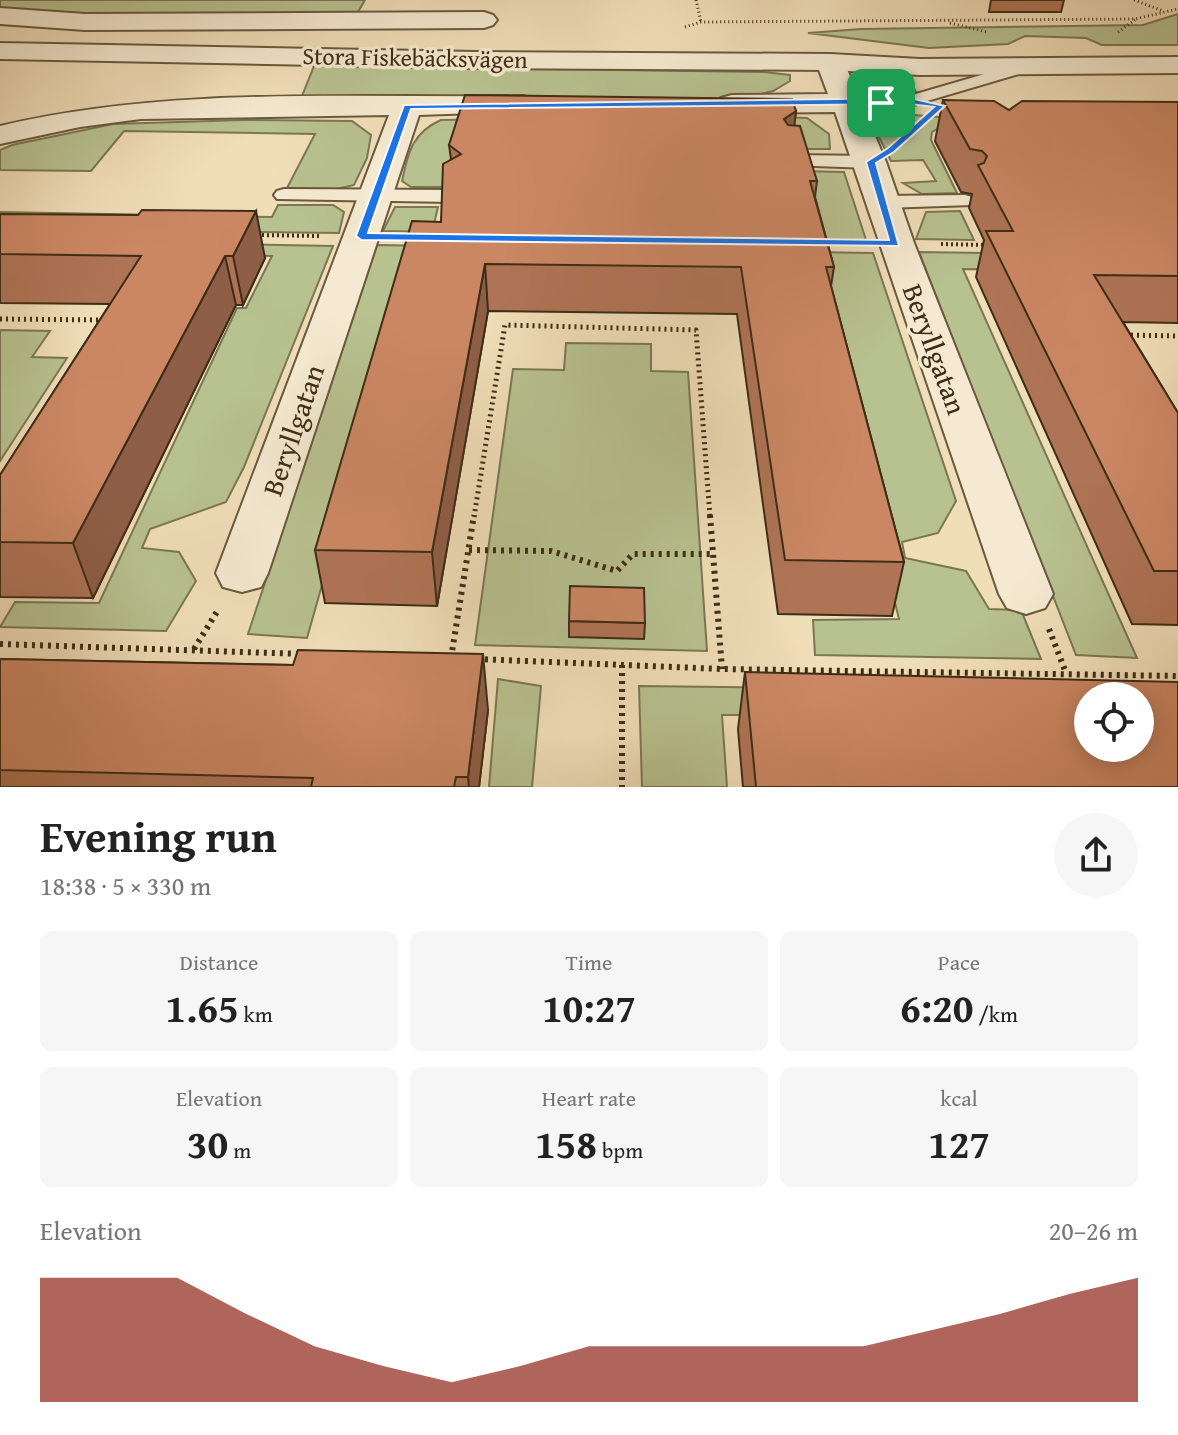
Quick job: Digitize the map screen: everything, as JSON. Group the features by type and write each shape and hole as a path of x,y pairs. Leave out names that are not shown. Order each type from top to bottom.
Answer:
{"street":[{"path":"0,16 85,22 484,20"},
{"name":"Stora Fiskebäcksvägen","path":"0,51 475,60 830,62 871,66 1178,65"},
{"name":"Stora Fiskebäcksvägen","path":"830,62 933,53 1178,54"},
{"name":"Beryllgatan","path":"830,62 885,202 896,243 1026,594"},
{"path":"706,104 847,103"},
{"path":"0,135 120,111 549,105"},
{"name":"Beryllgatan","path":"242,573 407,106"}],"lane":[{"path":"910,101 1026,67"},
{"path":"847,103 910,101 950,108"},
{"path":"793,161 870,162"},
{"path":"284,195 451,196"},
{"path":"885,202 965,201"}],"path":[{"path":"696,0 701,22"},
{"path":"1134,0 1164,12"},
{"path":"673,29 701,22 1135,19 1178,9"},
{"path":"251,235 361,236"},
{"path":"817,242 990,245"},
{"path":"0,319 104,320 95,334"},
{"path":"451,659 505,325 696,330 722,669"},
{"path":"1122,334 1178,336"},
{"path":"469,550 551,551 617,571 633,554 713,554"},
{"path":"0,644 315,654"},
{"path":"436,658 722,669 1178,676"},
{"path":"622,665 622,787"}],"green space":[{"path":"0,0 365,0 355,17 67,18 0,13"},
{"path":"1178,14 1178,45 1102,45 1086,38 1025,36 1008,44 929,48 808,33 861,29 1143,25"},
{"path":"314,66 764,72 790,75 790,81 773,91 745,98 300,101"},
{"path":"913,71 910,82 916,92 884,93 870,82 890,73"},
{"path":"901,114 939,117 949,122 932,132 931,140 957,193 922,194 903,183 936,181 923,160 891,161 879,137 878,121"},
{"path":"716,115 807,118 829,134 830,149 796,149 447,187 411,187 402,181 413,144 424,131 441,120"},
{"path":"352,121 371,135 367,158 354,185 337,189 287,188 315,134 124,131 91,171 0,170 0,150 12,145 113,124"},
{"path":"799,171 844,172 866,240 445,232"},
{"path":"278,205 333,205 344,212 339,233 0,229 0,212 272,217"},
{"path":"395,207 438,207 432,232 383,231"},
{"path":"960,211 974,240 916,239 926,212"},
{"path":"0,240 333,246 244,467 226,502 150,529 142,548 179,552 196,581 166,631 0,627 15,602 99,603 237,308 246,308 272,256 147,254"},
{"path":"377,245 873,253 956,501 938,533 902,542 905,558 966,571 989,609 1021,610 1041,659 815,655 813,620 899,619 824,318 413,264 307,638 248,634"},
{"path":"919,252 1178,256 1178,271 963,269 1137,658 1076,655"},
{"path":"0,330 50,331 32,357 67,358 0,461"},
{"path":"566,343 651,344 651,371 688,372 707,651 475,645 513,369 564,370"},
{"path":"498,679 541,686 532,787 489,787"},
{"path":"639,686 1074,691 1074,716 722,715 727,787 642,787"}],"building":[{"path":"465,95 792,99 796,111 784,119 788,125 800,126 817,181 810,181 834,267 826,267 904,562 785,560 741,267 485,264 432,552 315,550 412,221 441,222 443,164 461,154 449,145"},
{"path":"943,100 994,101 1009,110 1022,101 1178,102 1178,276 1094,275 1178,413 1178,571 1154,571 986,231 1013,231 978,165 984,163 987,156 982,151 970,149"},
{"path":"142,210 256,211 233,256 225,256 73,543 0,542 0,475 141,256 0,254 0,214 138,215"},
{"path":"570,586 644,588 645,623 569,621"},
{"path":"298,650 483,654 468,777 456,777 454,787 311,787 313,778 0,770 0,659 293,665"},
{"path":"745,672 1178,682 1178,787 756,787"}],"route":[{"path":"910,101 941,106 891,150 870,162 896,243 361,236 407,106 881,103 910,101"}]}
